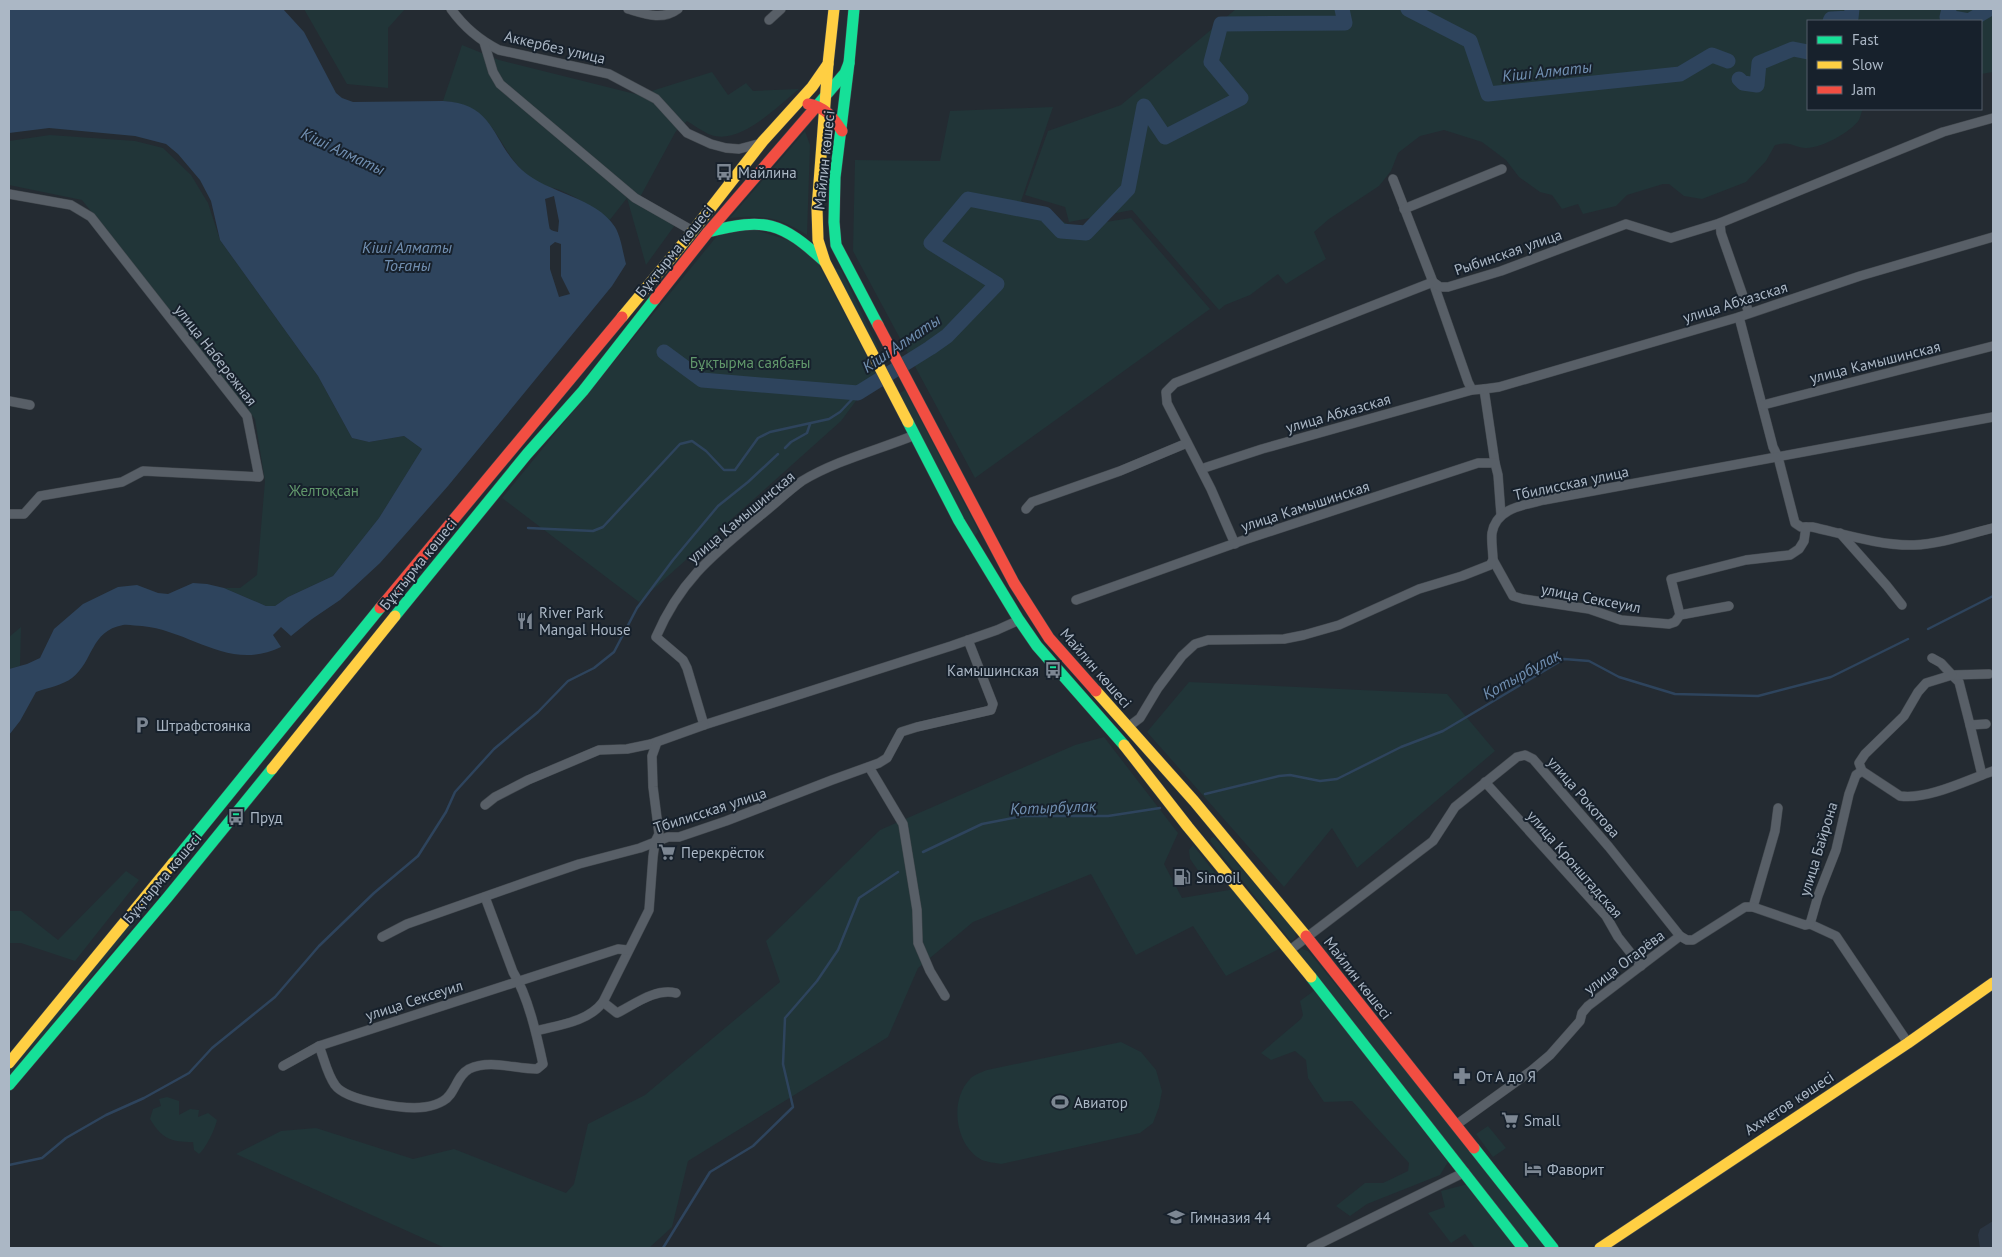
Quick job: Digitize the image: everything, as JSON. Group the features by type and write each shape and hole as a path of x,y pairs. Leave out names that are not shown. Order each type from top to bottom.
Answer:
{"main road":[{"name":"Майлин көшесі","path":"834,9 825,94 821,107 817,209 818,240 825,262 959,521 1019,620 1037,646 1118,736 1204,847 1290,950 1523,1248"},
{"name":"Майлин көшесі","path":"854,9 835,189 834,226 836,245 985,529 1038,621 1079,673 1218,830 1307,937 1553,1248"},
{"path":"825,94 845,73 849,63"},
{"name":"Бұқтырма көшесі","path":"9,1064 153,886 693,231 762,142 812,87 828,64"},
{"path":"796,104 821,107 834,117 842,131"},
{"name":"Бұқтырма көшесі","path":"9,1085 167,898 526,454 587,386 708,232 821,107"},
{"path":"708,232 735,225 766,224 791,233 825,262"},
{"path":"1204,847 1204,836 1206,833 1218,830"},
{"path":"153,886 167,898"},
{"name":"Ахметов көшесі","path":"1600,1248 1786,1122 1908,1043 1993,984"}],"street":[{"name":"Аккербез улица","path":"451,9 462,24 484,42 499,50 609,74 656,99 687,133 711,144 739,149 762,142"},
{"path":"628,9 654,17 674,12 678,9"},
{"path":"769,20 781,9"},
{"path":"484,42 493,72 500,84 635,198 693,231"},
{"name":"Рыбинская улица","path":"1235,544 1201,469 1167,403 1166,392 1175,383 1433,282 1440,287 1448,287 1501,271 1626,224 1671,238 1720,223 1944,132 1993,118"},
{"path":"1404,209 1502,169"},
{"path":"1392,179 1433,282 1472,390"},
{"name":"улица Набережная","path":"9,194 71,206 91,217 247,416 259,477 143,471 122,482 40,496 24,514 9,514"},
{"path":"1720,223 1721,233 1749,313"},
{"name":"улица Абхазская","path":"1201,469 1262,449 1472,390 1498,387 1739,317 1860,276 1993,237"},
{"path":"1739,317 1795,523 1806,528 1876,541 1913,545 1932,543 1993,528"},
{"name":"улица Камышинская","path":"1763,405 1993,346"},
{"path":"1484,389 1494,463 1498,476 1501,516"},
{"path":"9,401 30,406"},
{"name":"Тбилисская улица","path":"1493,560 1492,533 1496,521 1516,507 1544,500 1993,417"},
{"name":"улица Камышинская","path":"704,725 683,660 656,637 666,614 677,596 696,572 721,548 802,482 844,462 915,435"},
{"path":"1026,509 1032,502 1120,471 1187,443"},
{"name":"улица Камышинская","path":"1076,600 1235,544 1465,467 1494,463"},
{"path":"1680,615 1671,579 1746,560 1790,555 1799,549 1804,541 1806,528"},
{"path":"1840,533 1902,605"},
{"path":"1128,727 1140,718 1158,688 1182,656 1195,644 1208,640 1284,639 1304,635 1339,625 1419,589 1490,565 1493,560"},
{"name":"улица Сексеуил","path":"1493,560 1513,596 1588,609 1629,621 1669,624 1675,622 1680,615 1729,606"},
{"path":"485,805 495,797 528,780 599,750 627,749 657,742 704,725 968,640 1019,620"},
{"name":"Тбилисская улица","path":"382,937 407,924 579,864 668,837 679,837 726,822 869,767 887,758 901,732 991,710 993,704 968,640"},
{"path":"1932,658 1941,663 1959,682 1982,775"},
{"path":"1952,675 1989,674"},
{"name":"улица Байрона","path":"1810,924 1818,896 1836,850 1849,794 1856,776 1862,771 1859,763 1865,754 1904,716 1918,692 1926,683 1952,675"},
{"path":"1970,725 1986,724"},
{"path":"536,1031 583,1018 596,1011 603,1002 649,910 655,842 659,834 653,787 652,756 657,742"},
{"name":"улица Рокотова","path":"1290,950 1433,841 1455,807 1517,757 1525,755 1533,759 1609,847 1680,936"},
{"path":"869,767 903,824 917,910 918,943 930,972 945,996"},
{"path":"1862,771 1900,796 1907,797 1928,794 1993,770"},
{"name":"улица Кронштадская","path":"1485,782 1606,916 1618,937 1641,966"},
{"path":"1778,808 1775,831 1754,907 1805,925 1810,924 1836,936 1908,1043"},
{"path":"319,1046 334,1084 350,1096 390,1105 424,1107 446,1100 462,1075 470,1069 491,1064 537,1069 543,1064 536,1031 485,897"},
{"name":"улица Огарёва","path":"1456,1125 1550,1055 1580,1021 1582,1013 1588,1006 1680,936 1686,940 1693,940 1744,907 1754,907"},
{"name":"улица Сексеуил","path":"283,1066 319,1046 618,949 628,950"},
{"path":"603,1002 617,1013 649,996 667,991 676,993"},
{"path":"1311,1248 1465,1172"}],"shaded area":[{"path":"1993,1221 1993,1248 1980,1248 1978,1235 1980,1229"}],"green space":[{"path":"304,9 405,9 388,28 388,88 347,84"},
{"path":"1236,9 1993,9 1993,72 1982,74 1982,20 1807,20 1807,110 1863,110 1859,120 1849,130 1819,146 1805,148 1788,144 1775,145 1766,161 1746,182 1702,199 1684,196 1669,184 1663,184 1627,195 1616,206 1583,214 1578,204 1562,209 1552,195 1540,192 1519,177 1506,160 1482,142 1444,130 1420,136 1398,153 1391,171 1379,186 1329,219 1314,232 1326,259 1286,284 1278,274 1250,295 1225,305 1219,310 1132,210 1069,222 1065,207 1025,195 1048,131 1121,105"},
{"path":"462,45 499,60 639,95 712,72 728,95 746,83 753,91 799,89 758,122 734,135 722,137 711,135 687,121 676,131 639,199 628,198 675,225 646,265 627,198 609,221 593,208 576,198 561,190 535,181 522,170 487,121 476,111 462,104 443,101"},
{"path":"1053,107 1021,201 1074,227 1131,218 1210,309 975,478 853,251 855,160 940,161 950,111"},
{"path":"805,131 810,145 807,235 788,224 762,217 730,218"},
{"name":"Желтоқсан","path":"50,135 135,141 163,148 191,175 208,203 220,240 318,376 352,438 369,442 404,436 422,449 379,518 333,576 288,597 275,606 266,606 224,588 240,588 257,575 265,481 255,419 82,200 9,185 9,141"},
{"name":"Бұқтырма саябағы","path":"752,229 788,240 817,261 876,374 841,421 639,602 502,498 717,236"},
{"path":"831,267 841,270 878,347 876,351"},
{"path":"905,390 977,528 978,532 974,537 898,394"},
{"path":"21,627 20,666 9,669 9,637"},
{"path":"1189,682 1447,694 1495,751 1357,868 1332,828 1284,887 1147,732"},
{"path":"1104,737 1178,833 1164,864 1182,898 1235,889 1281,948 1226,976 1193,926 1136,955 1091,874 973,922 918,968 888,1037 688,1161 672,1227 649,1248 445,1248 236,1154 281,1131 316,1128 413,1159 454,1149 566,1193 574,1184 588,1124 645,1095 780,982 766,941 880,830 1075,745"},
{"path":"1214,837 1295,930 1296,937 1293,940 1290,940 1210,841"},
{"path":"1193,845 1216,874 1212,877 1202,876 1190,859 1189,850"},
{"path":"126,871 139,880 75,961 21,943 9,943 9,911 21,911 58,940"},
{"path":"150,900 151,904 9,1077 9,1068"},
{"path":"1302,949 1308,951 1469,1147 1548,1248 1529,1248 1297,952"},
{"path":"1315,990 1448,1162 1440,1175 1367,1204 1350,1216 1336,1206 1365,1183 1383,1183 1408,1171 1409,1163 1352,1101 1324,1102 1308,1078 1306,1060 1295,1051 1271,1060 1261,1053 1301,1019 1303,1015 1300,1001"},
{"name":"Авиатор","path":"1121,1042 1141,1052 1156,1070 1162,1091 1153,1123 1140,1133 1001,1164 982,1160 966,1144 961,1134 957,1110 963,1088 973,1076 987,1070"},
{"path":"167,1097 179,1101 179,1115 190,1109 199,1110 198,1117 208,1113 217,1120 210,1138 199,1154 194,1150 193,1142 168,1138 154,1126 150,1119 153,1109 161,1106 159,1099"},
{"path":"1488,1126 1506,1148 1493,1157 1476,1134"},
{"path":"1468,1184 1516,1248 1475,1248 1465,1234 1451,1243 1428,1213 1445,1207 1441,1191"}],"water":[{"name":"Кіші Алматы Тоғаны","path":"9,9 283,9 304,32 336,93 342,98 353,102 443,101 473,109 491,126 512,159 522,170 545,185 596,208 606,217 617,231 626,264 612,286 448,486 380,563 340,600 291,636 281,627 273,635 281,647 262,653 244,655 227,653 160,629 127,625 112,628 98,640 85,663 72,678 36,692 20,721 9,735 9,669 40,658 54,629 83,604 118,587 137,585 158,593 168,594 193,583 224,588 266,606 275,606 288,597 333,576 379,518 422,449 404,436 369,442 352,438 318,376 220,240 211,201 200,180 178,154 166,144 135,136 49,128 9,133","holes":["554,196 559,221 558,232 550,229 545,199","555,242 561,244 561,276 570,294 559,297 550,269 550,246"]}],"waterway":[{"name":"Кіші Алматы","path":"664,352 702,380 858,393 947,336 997,284 931,243 968,199 1045,214 1061,231 1086,233 1128,189 1144,106 1165,137 1241,98 1211,62 1221,24 1345,23 1342,9"},
{"name":"Кіші Алматы","path":"1408,9 1470,41 1488,94 1680,74 1712,55 1728,61"},
{"name":"Кіші Алматы","path":"1830,20 1851,18 1852,9"},
{"name":"Кіші Алматы","path":"1949,9 1947,17 1964,20"},
{"name":"Кіші Алматы","path":"1971,20 1989,9"},
{"name":"Кіші Алматы","path":"1739,79 1743,83 1757,85 1759,63 1793,49 1807,52"},
{"path":"528,528 593,531 603,527 680,444 692,441 706,451 724,470 735,470 758,438 770,432 829,419 840,412 858,393"},
{"path":"785,448 791,442 807,433 810,424"},
{"path":"9,1165 42,1158 66,1138 106,1115 144,1098 189,1073 212,1048 275,997 319,946 374,893 418,856 446,812 455,792 494,749 538,712 568,681 594,668 614,652 637,608 673,560 718,506 748,482 778,454"},
{"name":"Қотырбұлақ","path":"1928,629 1993,596"},
{"name":"Қотырбұлақ","path":"1205,794 1279,776 1290,775 1320,781 1337,779 1401,747 1443,731 1564,659 1589,661 1619,677 1675,694 1758,696 1831,677 1908,639"},
{"name":"Қотырбұлақ","path":"923,852 982,824 1023,816 1108,816 1160,808"},
{"name":"Қотырбұлақ","path":"663,1248 710,1172 753,1146 793,1107 783,1064 785,1018 817,981 838,950 859,898 898,872"}],"traffic: fast":[{"path":"815,108 845,73 849,63 854,9"},
{"path":"849,63 835,177 834,222 836,245 878,325"},
{"path":"708,232 745,225 759,224 772,226 796,238 825,262"},
{"path":"395,616 527,454 583,391 655,299"},
{"path":"908,422 959,521 1019,620 1037,646 1124,745"},
{"path":"173,863 380,608"},
{"path":"9,1085 167,898 272,769"},
{"path":"1311,977 1523,1248"},
{"path":"1474,1148 1553,1248"}],"traffic: slow":[{"path":"622,317 685,241 763,141 812,87 828,64 834,9"},
{"path":"828,64 817,209 818,240 825,262 908,422"},
{"path":"272,769 395,616"},
{"path":"1096,691 1194,801 1306,936"},
{"path":"1124,745 1188,827 1311,977"},
{"path":"9,1063 173,863"},
{"path":"1600,1248 1908,1043 1993,983"}],"traffic: jam":[{"path":"808,104 814,105 828,113 842,131"},
{"path":"655,299 708,232 815,108"},
{"path":"380,608 622,317"},
{"path":"878,325 1014,583 1049,638 1096,691"},
{"path":"1306,936 1474,1148"}],"place":[{"name":"Майлина","path":"724,172"},
{"name":"River Park Mangal House","path":"525,621"},
{"name":"Камышинская","path":"1053,670"},
{"name":"Штрафстоянка","path":"142,725"},
{"name":"Пруд","path":"236,817"},
{"name":"Перекрёсток","path":"667,852"},
{"name":"Sinooil","path":"1182,877"},
{"name":"От А до Я","path":"1462,1076"},
{"name":"Авиатор","path":"1060,1102"},
{"name":"Small","path":"1510,1120"},
{"name":"Фаворит","path":"1533,1169"},
{"name":"Гимназия 44","path":"1176,1217"}]}
